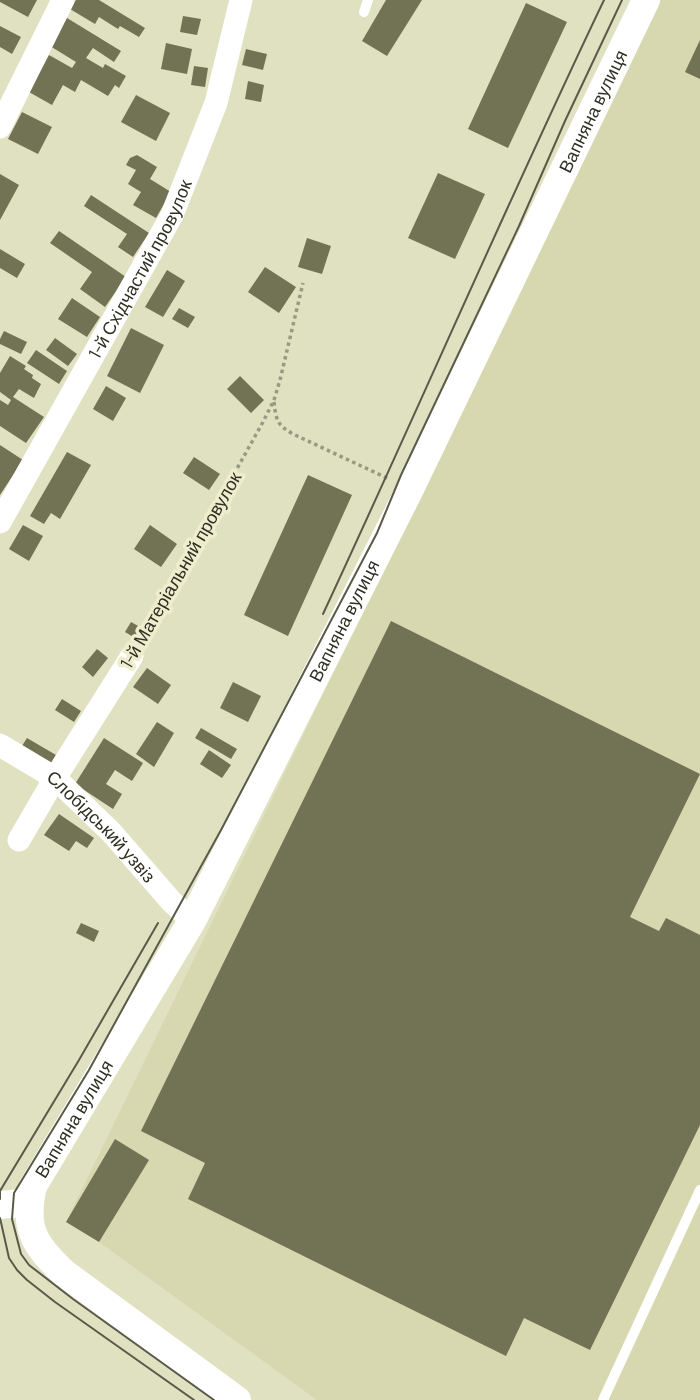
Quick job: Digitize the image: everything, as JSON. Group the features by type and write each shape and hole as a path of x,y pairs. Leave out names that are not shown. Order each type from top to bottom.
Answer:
{"street":[{"path":"0,127 63,0"},
{"name":"1-й Східчастий провулок","path":"0,522 172,215 216,103 241,0"},
{"name":"Вапняна вулиця","path":"30,1202 33,1186 192,921 410,489 646,0"},
{"name":"1-й Матеріальний провулок","path":"19,840 132,656"},
{"name":"Слобідський узвіз","path":"0,745 55,778 111,832 192,921"},
{"path":"0,1205 30,1202 30,1223 36,1242 48,1258 64,1273 237,1400"}],"lane":[{"path":"363,12 368,0"},
{"path":"603,1400 700,1191"}],"path":[{"name":"1-й Матеріальний провулок","path":"132,656 274,400 303,283"},
{"path":"274,400 276,418 282,428 410,489"}],"shaded area":[{"path":"661,0 700,0 700,1400 317,1400 99,1242 66,1222"}],"building":[{"path":"0,0 37,0 28,17"},
{"path":"76,0 99,0 145,28 139,37 120,26 118,29 99,17 95,24 70,9"},
{"path":"386,0 422,0 387,56 362,41"},
{"path":"526,3 567,22 508,148 468,129"},
{"path":"183,16 201,19 197,35 180,32"},
{"path":"67,18 121,51 114,62 93,48 86,58 103,68 105,64 126,76 119,88 115,85 108,96 81,80 75,92 63,85 52,105 29,92 49,55 72,68 76,62 50,46"},
{"path":"0,26 21,37 12,54 0,47"},
{"path":"700,40 700,79 685,72"},
{"path":"166,43 192,49 187,74 161,69"},
{"path":"246,49 267,54 263,70 242,65"},
{"path":"194,66 208,68 205,87 191,85"},
{"path":"248,81 264,85 261,102 245,99"},
{"path":"136,95 170,113 156,141 121,122"},
{"path":"22,112 52,127 38,154 8,139"},
{"path":"137,155 157,167 150,179 171,192 156,218 133,205 141,192 128,184 136,170 126,165 130,158"},
{"path":"438,173 485,194 455,259 408,238"},
{"path":"0,174 19,185 0,220"},
{"path":"91,195 149,233 133,257 118,247 127,234 84,206"},
{"path":"59,231 126,277 105,307 80,289 92,272 50,243"},
{"path":"307,238 331,246 322,274 298,267"},
{"path":"0,249 25,264 17,278 0,268"},
{"path":"265,267 296,287 279,313 248,292"},
{"path":"167,270 185,281 163,317 145,307"},
{"path":"72,298 100,317 87,337 58,319"},
{"path":"179,308 195,317 188,328 172,319"},
{"path":"131,328 164,345 140,393 107,376"},
{"path":"4,331 27,342 21,354 0,344"},
{"path":"55,338 77,354 68,366 46,350"},
{"path":"36,350 67,371 59,384 27,363"},
{"path":"10,356 26,366 24,369 41,384 34,398 19,389 13,397 44,417 26,443 0,426 0,400 8,405 11,400 0,392 0,373"},
{"path":"240,376 264,400 251,413 227,389"},
{"path":"106,386 126,398 113,421 93,409"},
{"path":"0,445 23,460 0,495"},
{"path":"67,452 91,465 60,519 51,513 44,524 30,516"},
{"path":"194,457 220,474 209,490 183,473"},
{"path":"308,475 352,495 288,636 244,615"},
{"path":"23,525 43,536 29,561 9,549"},
{"path":"150,525 177,544 161,567 134,549"},
{"path":"391,621 700,774 630,917 659,931 666,918 700,935 700,1125 590,1350 524,1318 506,1356 188,1199 205,1163 141,1131"},
{"path":"131,622 140,627 135,638 125,632"},
{"path":"97,649 108,658 93,677 82,667"},
{"path":"147,668 171,685 158,704 133,687"},
{"path":"233,682 261,696 248,722 220,708"},
{"path":"62,699 81,711 74,722 55,710"},
{"path":"157,722 174,733 154,767 136,754"},
{"path":"201,728 237,749 231,759 195,738"},
{"path":"27,738 56,755 49,767 20,749"},
{"path":"104,738 143,763 132,781 115,770 106,784 122,794 113,809 75,784"},
{"path":"209,750 231,765 222,778 200,764"},
{"path":"59,814 94,838 87,848 76,841 69,851 44,835"},
{"path":"81,923 99,931 94,942 76,933"},
{"path":"115,1139 149,1160 99,1242 66,1222"}],"tram line":[{"path":"323,614 604,0"},
{"path":"214,1400 29,1265 21,1254 12,1219 14,1193 89,1070 221,830 377,533 401,475 622,0"},
{"path":"0,1199 0,1191 158,923"},
{"path":"0,1218 9,1258 27,1280 194,1400"}]}
